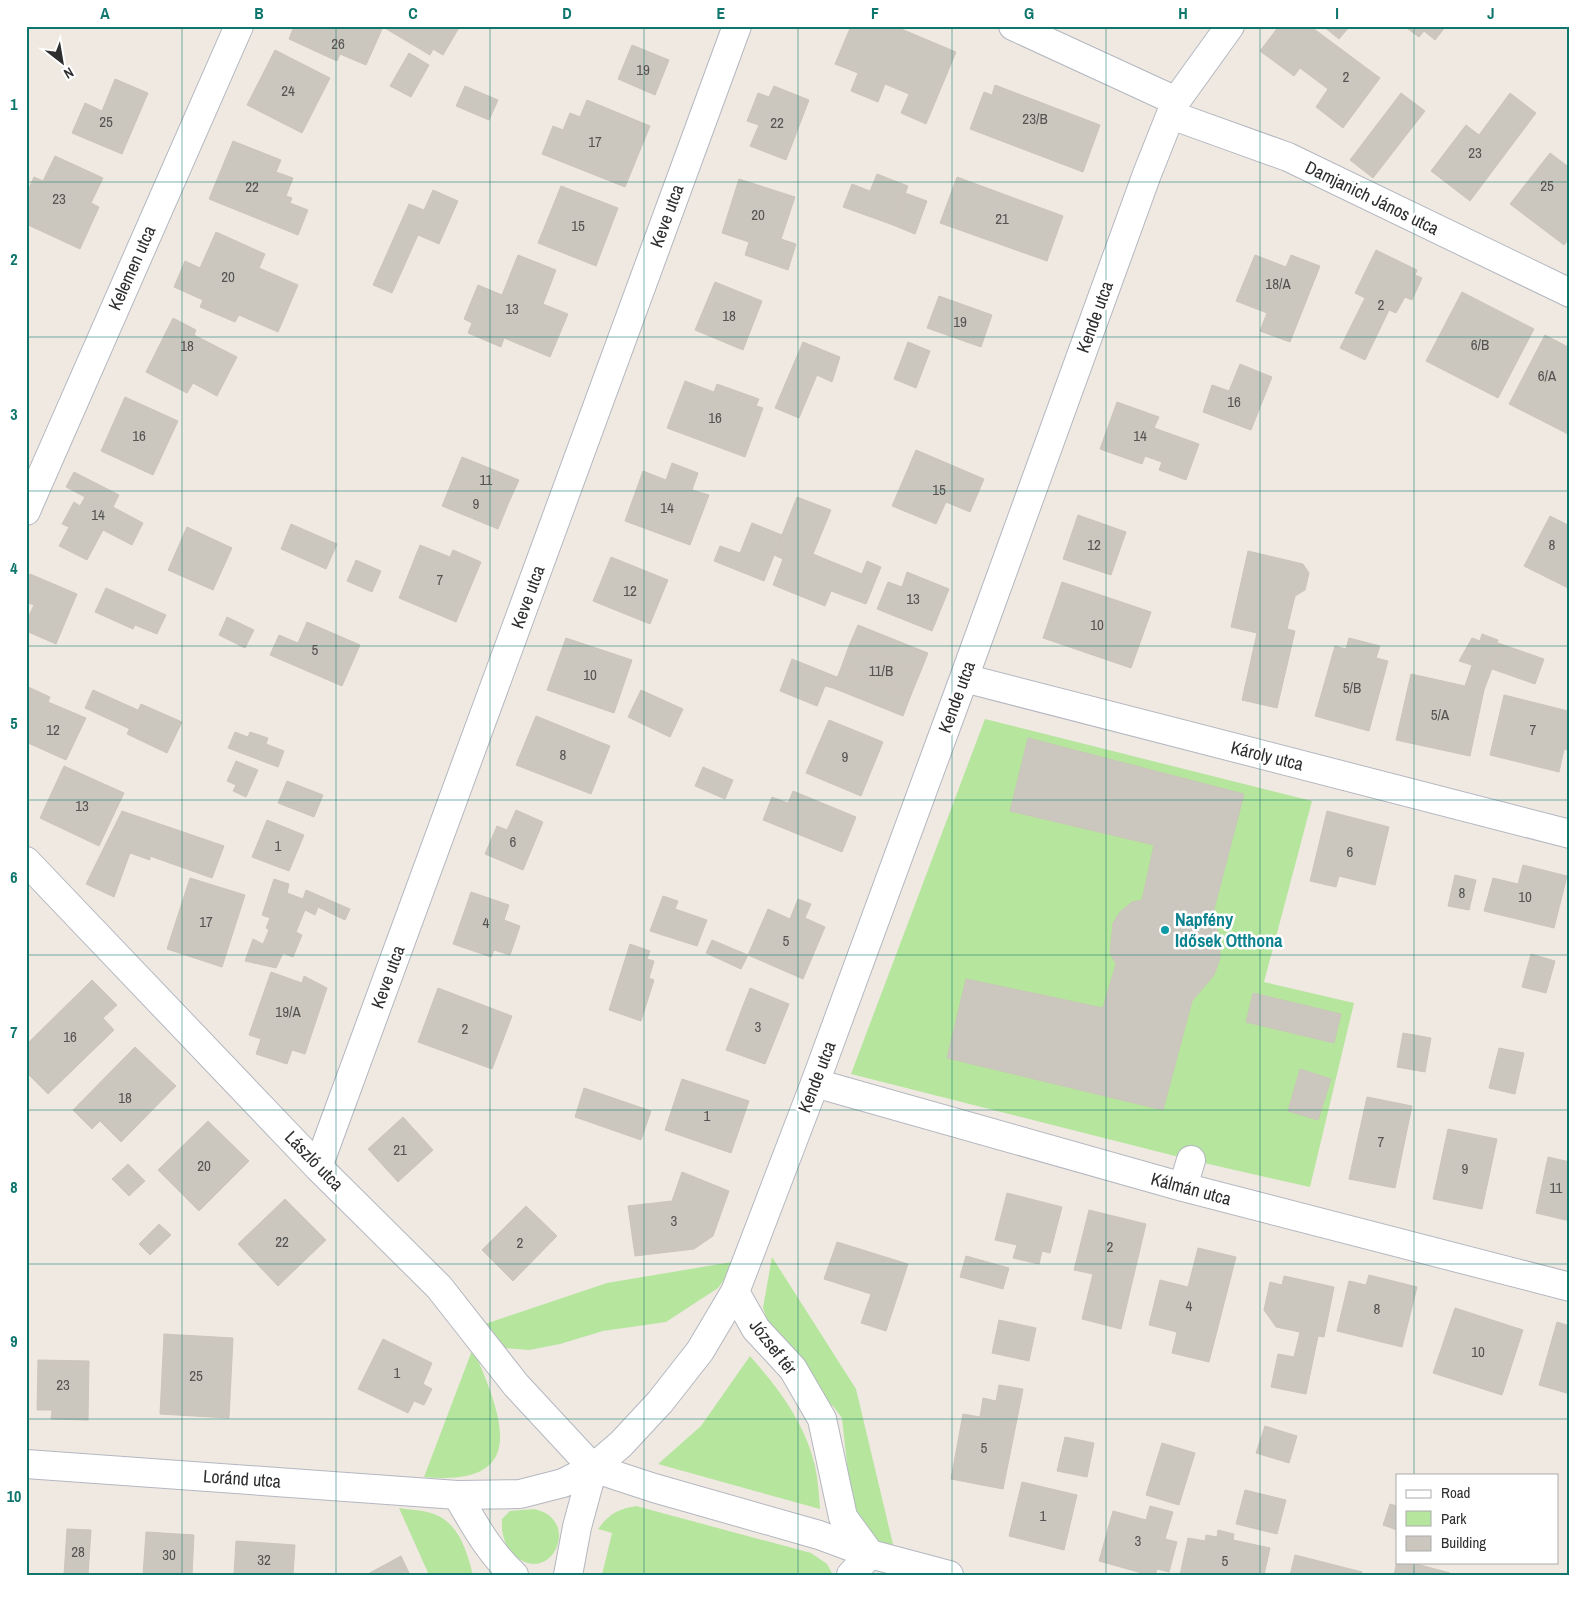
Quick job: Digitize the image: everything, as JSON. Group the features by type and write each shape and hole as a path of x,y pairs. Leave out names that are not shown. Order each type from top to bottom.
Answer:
{"street":[{"name":"Kelemen utca","path":"26,511 239,26"},
{"name":"Keve utca","path":"318,1167 736,26"},
{"name":"Damjanich János utca","path":"1013,26 1173,108 1288,157 1570,293"},
{"name":"Kende utca","path":"735,1292 815,1083 1173,108 1230,26"},
{"name":"Károly utca","path":"964,678 1570,834"},
{"name":"László utca","path":"26,861 318,1167 439,1288 516,1385 594,1468"},
{"name":"Kálmán utca","path":"815,1083 1184,1187 1570,1287"},
{"path":"1184,1187 1191,1160"},
{"path":"457,1495 520,1494 563,1483 594,1468 621,1444 660,1402 700,1352 735,1292"},
{"name":"József tér","path":"735,1292 756,1329 793,1369 822,1419 842,1517 870,1554"},
{"name":"Loránd utca","path":"26,1464 457,1495"},
{"path":"594,1468 654,1488 819,1535 870,1554 949,1575"},
{"path":"568,1575 577,1527 594,1468"},
{"path":"457,1495 498,1561 514,1575"},
{"path":"851,1575 870,1554"}],"green space":[{"path":"985,719 1312,801 1264,982 1354,1003 1310,1187 1191,1160 851,1074"},
{"path":"772,1257 856,1389 896,1557 872,1549 851,1501 842,1418 833,1406 815,1402 770,1328 763,1308"},
{"path":"738,1261 718,1288 666,1322 603,1331 560,1344 529,1350 504,1348 485,1324 607,1283"},
{"path":"473,1348 499,1421 500,1441 495,1458 482,1470 459,1477 424,1477"},
{"path":"750,1356 781,1394 805,1435 815,1466 820,1509 658,1464 701,1426"},
{"path":"636,1506 811,1553 827,1564 833,1575 602,1575 612,1533 598,1529 614,1513"},
{"path":"399,1508 434,1514 450,1524 461,1539 473,1575 429,1575"},
{"path":"534,1509 549,1515 557,1525 559,1537 556,1548 550,1558 540,1563 527,1563 514,1555 506,1543 502,1529 502,1519 510,1511"}],"building":[{"path":"294,26 460,26 443,55 433,49 430,55 383,27 366,65 340,54 337,61 289,39"},
{"path":"851,26 894,26 956,52 926,124 901,113 909,94 885,84 878,102 851,91 858,73 835,64"},
{"path":"1279,26 1310,26 1380,78 1343,128 1316,107 1328,89 1300,68 1294,76 1260,51"},
{"path":"1323,26 1348,26 1349,27 1339,39"},
{"path":"1411,26 1446,26 1435,40 1424,31 1419,37 1408,29"},
{"path":"632,45 669,60 655,95 618,79"},
{"path":"275,50 330,78 302,133 247,105"},
{"path":"409,53 429,65 411,97 390,86"},
{"path":"115,79 148,93 122,154 72,133 85,103 102,111"},
{"path":"995,85 1100,125 1083,172 970,129 984,92 992,95"},
{"path":"465,86 498,100 489,120 456,106"},
{"path":"774,86 809,100 786,160 750,146 759,125 747,121 758,93 769,97"},
{"path":"1401,93 1425,111 1373,178 1350,160"},
{"path":"1510,93 1536,113 1470,201 1431,171 1466,125 1479,135"},
{"path":"587,100 650,126 625,187 542,154 553,126 563,130 570,113 580,117"},
{"path":"233,141 281,160 276,172 293,178 286,196 292,198 290,203 308,210 298,235 209,199"},
{"path":"1550,153 1570,168 1570,237 1564,245 1510,204"},
{"path":"55,156 103,178 91,203 99,207 80,249 26,224 26,195 34,177 43,181"},
{"path":"877,174 908,186 893,225 843,207 852,184 870,191"},
{"path":"957,177 1063,216 1047,261 940,223"},
{"path":"739,179 795,197 781,239 796,244 788,270 745,255 749,242 722,233"},
{"path":"561,186 618,208 596,266 538,243"},
{"path":"433,190 458,201 439,244 418,235 392,293 373,285 409,204 424,210"},
{"path":"905,193 927,201 915,234 893,225"},
{"path":"216,232 265,254 259,268 298,285 278,332 239,315 235,322 200,307 203,300 174,287 185,261 200,268"},
{"path":"1376,250 1417,270 1415,275 1422,278 1412,300 1405,297 1396,313 1389,310 1365,360 1340,348 1365,298 1355,293"},
{"path":"518,255 556,270 543,304 568,314 550,357 504,338 501,347 468,333 472,323 464,319 478,285 502,295"},
{"path":"1255,255 1286,267 1291,255 1320,266 1290,342 1260,331 1267,313 1236,301"},
{"path":"715,282 762,301 743,350 695,330"},
{"path":"1462,292 1534,329 1498,398 1426,361"},
{"path":"939,296 992,315 981,347 927,328"},
{"path":"173,318 196,330 194,335 237,357 217,396 193,383 187,393 146,372"},
{"path":"1545,335 1570,348 1570,435 1509,404"},
{"path":"803,342 840,357 832,382 817,375 799,418 775,408"},
{"path":"908,342 930,351 916,388 894,379"},
{"path":"1240,364 1272,377 1251,430 1203,412 1212,385 1229,391"},
{"path":"685,381 714,392 717,384 759,399 756,406 763,408 745,457 667,428"},
{"path":"125,397 178,421 153,475 101,451"},
{"path":"1117,402 1159,417 1154,428 1199,444 1186,480 1159,470 1162,462 1145,456 1142,464 1100,449"},
{"path":"916,450 984,479 970,512 946,502 936,524 892,506"},
{"path":"462,457 519,480 509,502 453,479"},
{"path":"672,463 698,473 692,490 709,495 690,545 625,521 643,471 666,480"},
{"path":"74,472 119,495 113,507 143,523 132,545 103,530 87,560 59,546 69,527 62,524 74,502 80,506 85,497 66,487"},
{"path":"453,479 509,502 498,529 442,506"},
{"path":"797,497 831,510 813,554 862,574 867,561 881,567 866,604 831,591 825,606 773,585 783,559 774,555"},
{"path":"1078,515 1126,532 1111,575 1063,559"},
{"path":"1550,516 1568,525 1570,520 1568,588 1524,566"},
{"path":"752,523 782,535 764,581 714,561 720,546 740,553"},
{"path":"291,524 337,544 326,569 281,549"},
{"path":"187,527 232,548 213,590 168,570"},
{"path":"420,545 450,557 453,550 481,562 456,622 399,598"},
{"path":"1248,551 1303,564 1309,573 1305,590 1295,596 1287,629 1295,631 1277,708 1242,700 1257,633 1231,627"},
{"path":"611,557 668,580 650,624 593,601"},
{"path":"356,560 381,571 372,592 347,581"},
{"path":"907,572 949,589 932,631 877,609 888,582 902,587"},
{"path":"30,574 77,594 56,644 26,631 26,622 34,605 26,602 26,583"},
{"path":"1062,582 1151,612 1131,668 1043,638"},
{"path":"106,588 166,615 157,634 135,625 133,629 95,612"},
{"path":"227,617 254,630 245,648 219,635"},
{"path":"307,622 360,645 342,686 270,655 279,635 298,643"},
{"path":"858,625 928,653 920,673 849,646"},
{"path":"1482,634 1498,640 1497,643 1501,644 1484,690 1470,756 1396,740 1411,674 1465,686 1472,665 1459,661 1472,638 1480,641"},
{"path":"566,638 632,660 614,713 547,690"},
{"path":"1349,638 1380,646 1376,658 1388,661 1369,731 1315,716 1335,646 1346,649"},
{"path":"1501,644 1544,659 1535,684 1492,669"},
{"path":"849,646 920,673 911,695 841,668"},
{"path":"792,659 837,677 833,688 825,686 817,706 780,691"},
{"path":"841,668 911,695 903,716 833,688"},
{"path":"26,686 50,697 48,702 86,718 66,760 26,742"},
{"path":"93,690 138,710 130,729 85,708"},
{"path":"641,690 683,709 670,737 628,717"},
{"path":"1504,695 1568,711 1570,706 1570,751 1564,749 1559,772 1490,755"},
{"path":"141,704 182,722 167,753 127,734"},
{"path":"536,716 610,746 591,794 516,765"},
{"path":"829,720 883,742 861,796 806,773"},
{"path":"235,732 248,737 250,732 268,738 266,744 284,751 278,767 228,748"},
{"name":"Napfény Idősek Otthona","path":"1028,738 1244,794 1212,917 1220,937 1220,958 1214,975 1192,1001 1163,1110 947,1058 966,979 1103,1008 1116,964 1110,953 1113,923 1120,912 1132,902 1142,900 1154,845 1010,811"},
{"path":"236,761 258,770 246,797 233,791 236,785 227,781"},
{"path":"64,766 124,793 99,846 40,818"},
{"path":"703,767 733,780 725,799 695,786"},
{"path":"287,781 323,795 314,817 278,803"},
{"path":"793,791 856,817 842,852 763,820 772,797 788,803"},
{"path":"516,810 543,822 523,870 485,854 497,826 507,830"},
{"path":"122,811 224,846 212,878 150,856 150,860 130,853 114,897 86,884"},
{"path":"1327,811 1389,827 1375,885 1339,876 1336,887 1310,881"},
{"path":"267,820 304,835 289,871 252,857"},
{"path":"1523,865 1567,876 1554,928 1484,911 1493,878 1518,884"},
{"path":"1455,875 1476,880 1469,910 1448,906"},
{"path":"190,878 245,895 222,967 167,949"},
{"path":"274,879 289,884 287,893 303,899 306,890 350,909 345,920 318,907 315,915 305,910 296,932 302,935 293,957 283,953 276,968 245,961 253,939 263,944 269,930 266,928 270,918 262,915"},
{"path":"471,892 509,905 504,920 520,926 510,955 494,950 491,957 453,944"},
{"path":"663,896 678,901 675,909 707,920 697,946 650,931"},
{"path":"798,899 811,904 805,918 825,927 803,979 748,955 768,909 790,919"},
{"path":"712,940 748,955 741,969 706,953"},
{"path":"630,944 650,951 647,959 654,961 649,978 654,980 641,1021 609,1010"},
{"path":"1531,954 1555,961 1546,993 1522,987"},
{"path":"271,972 302,983 304,976 327,988 305,1054 292,1050 287,1064 256,1054 261,1039 249,1035"},
{"path":"92,980 117,1005 103,1018 114,1030 48,1094 26,1072 26,1045"},
{"path":"438,988 512,1016 492,1069 418,1042"},
{"path":"750,988 789,1004 765,1064 726,1050"},
{"path":"1253,993 1341,1014 1334,1043 1246,1022"},
{"path":"1403,1033 1431,1038 1425,1072 1397,1067"},
{"path":"135,1047 176,1086 121,1142 100,1121 92,1129 73,1110"},
{"path":"1499,1048 1524,1053 1515,1094 1489,1088"},
{"path":"1300,1069 1331,1079 1318,1120 1288,1111"},
{"path":"682,1079 749,1101 731,1153 665,1130"},
{"path":"584,1088 651,1111 641,1140 575,1117"},
{"path":"1367,1097 1412,1106 1395,1188 1349,1179"},
{"path":"403,1117 433,1150 398,1182 368,1149"},
{"path":"208,1121 249,1161 199,1211 158,1170"},
{"path":"1448,1129 1497,1139 1482,1209 1433,1199"},
{"path":"1548,1157 1570,1162 1570,1221 1536,1213"},
{"path":"128,1164 145,1181 129,1196 112,1179"},
{"path":"682,1172 729,1191 713,1236 694,1249 635,1256 628,1206 672,1201"},
{"path":"1007,1193 1062,1207 1050,1253 1042,1251 1039,1264 1013,1258 1017,1245 995,1240"},
{"path":"285,1199 326,1240 278,1286 238,1244"},
{"path":"526,1206 557,1236 513,1281 482,1250"},
{"path":"1089,1210 1146,1224 1121,1329 1082,1319 1093,1274 1074,1270"},
{"path":"159,1224 171,1235 150,1255 139,1244"},
{"path":"837,1242 908,1264 886,1331 861,1323 871,1294 824,1279"},
{"path":"1198,1248 1236,1257 1209,1362 1172,1353 1177,1332 1149,1325 1160,1280 1188,1287"},
{"path":"966,1256 1009,1268 1003,1289 960,1277"},
{"path":"1369,1275 1417,1287 1402,1347 1337,1331 1349,1281 1366,1285"},
{"path":"1284,1276 1334,1287 1324,1337 1318,1336 1306,1394 1271,1387 1278,1354 1294,1357 1300,1332 1276,1327 1264,1310 1270,1282 1282,1285"},
{"path":"1455,1308 1523,1330 1502,1395 1433,1373"},
{"path":"999,1320 1036,1328 1029,1361 992,1353"},
{"path":"1557,1322 1570,1326 1570,1394 1539,1385"},
{"path":"164,1334 233,1338 229,1418 160,1414"},
{"path":"383,1339 432,1363 423,1384 432,1389 424,1405 414,1401 408,1413 358,1389"},
{"path":"38,1360 89,1361 88,1420 51,1419 52,1410 37,1410"},
{"path":"999,1385 1023,1389 1003,1489 951,1479 963,1414 980,1417 983,1398 996,1401"},
{"path":"1265,1426 1297,1436 1289,1463 1256,1453"},
{"path":"1065,1437 1094,1443 1087,1477 1057,1471"},
{"path":"1162,1443 1195,1453 1179,1505 1146,1495"},
{"path":"1022,1482 1077,1495 1064,1550 1009,1536"},
{"path":"1245,1490 1286,1500 1277,1534 1236,1524"},
{"path":"1390,1504 1396,1506 1396,1530 1383,1525"},
{"path":"1150,1506 1173,1512 1165,1539 1177,1542 1169,1572 1157,1569 1155,1575 1149,1575 1099,1561 1113,1511 1146,1520"},
{"path":"67,1529 91,1530 88,1575 64,1575"},
{"path":"1218,1530 1234,1534 1233,1540 1270,1548 1264,1575 1180,1575 1188,1538 1205,1541 1206,1535 1217,1537"},
{"path":"146,1532 194,1535 192,1575 143,1575"},
{"path":"236,1541 295,1545 293,1575 234,1575"},
{"path":"1295,1555 1362,1572 1362,1575 1290,1575"},
{"path":"401,1556 410,1575 366,1575"},
{"path":"1396,1564 1416,1564 1450,1573 1394,1575"}],"place":[{"name":"Napfény Idősek Otthona","path":"1165,930"}]}
